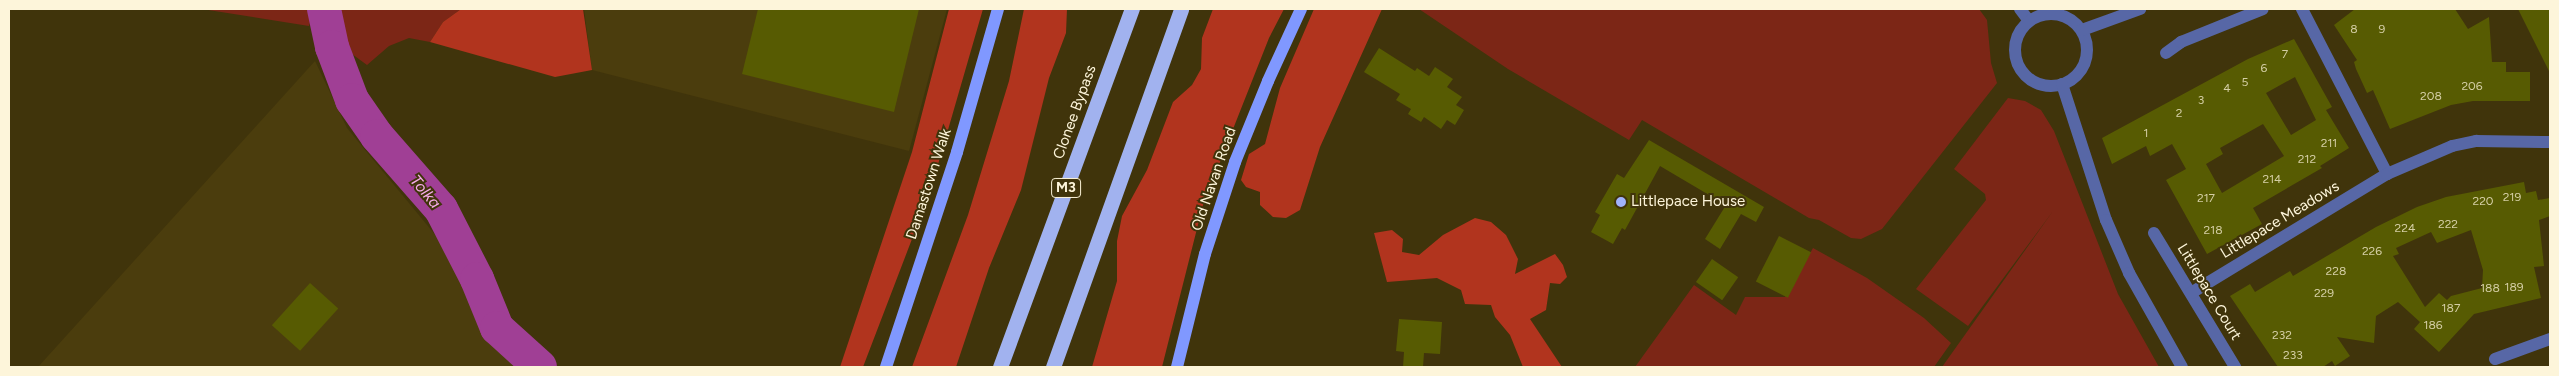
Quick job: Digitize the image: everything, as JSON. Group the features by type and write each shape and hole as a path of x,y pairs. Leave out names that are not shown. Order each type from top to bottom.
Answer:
{"highway":[{"name":"Clonee Bypass","path":"1000,367 1132,9"},
{"path":"1053,367 1181,9"}],"main road":[{"name":"Damastown Walk","path":"886,367 957,152 998,9"},
{"name":"Old Navan Road","path":"1176,367 1205,254 1235,162 1268,81 1302,9"}],"street":[{"path":"2020,9 2029,21"},
{"path":"2082,30 2140,9"},
{"path":"2166,53 2181,42 2263,9"},
{"path":"2302,9 2387,174"},
{"path":"2054,13 2074,21 2082,30 2086,40 2085,62 2080,72 2062,84 2039,84 2021,70 2015,48 2017,36 2029,21 2054,13"},
{"path":"2062,84 2103,211 2129,273 2182,367"},
{"name":"Littlepace Meadows","path":"2191,293 2387,174 2452,146 2476,141 2550,142"},
{"name":"Littlepace Court","path":"2154,232 2235,367"},
{"path":"2495,359 2550,339"}],"shaded area":[{"path":"202,9 313,9 309,26"},
{"path":"336,9 461,9 443,22 430,42 409,38 389,46 367,65 352,54"},
{"path":"461,9 583,9 592,70 555,77 430,42 443,22"},
{"path":"584,9 947,9 909,151 592,70"},
{"path":"949,9 983,9 930,192 863,367 840,367 912,152"},
{"path":"1024,9 1067,9 1066,33 1049,78 1021,190 989,268 956,367 912,367 968,215 1009,81"},
{"path":"1213,9 1284,9 1269,38 1203,205 1162,367 1092,367 1117,281 1117,241 1122,216 1147,170 1173,102 1192,85 1201,69 1202,38"},
{"path":"1314,9 1382,9 1320,147 1300,210 1286,218 1273,217 1260,205 1260,192 1246,187 1241,180 1249,154 1265,144 1280,88"},
{"path":"1419,9 1979,9 1987,20 1991,63 1997,83 1882,229 1861,239 1851,238 1819,220 1809,218 1642,120 1629,140 1508,69"},
{"path":"315,61 347,128 451,254 487,329 526,367 38,367"},
{"path":"2008,98 2025,101 2041,110 2054,131 2118,294 2159,367 1942,367 2053,211 1968,326 1916,289 1986,200 1985,194 1954,169"},
{"path":"1475,218 1491,222 1506,235 1518,259 1515,274 1555,254 1563,265 1567,277 1560,284 1550,283 1546,310 1530,319 1562,367 1523,367 1510,335 1495,317 1491,305 1465,304 1461,290 1437,278 1387,282 1374,233 1392,230 1403,239 1402,252 1419,255 1443,235"},
{"path":"1813,248 1867,278 1924,318 1951,343 1934,367 1635,367 1694,285 1736,315 1745,297 1785,297"}],"building":[{"path":"758,9 919,9 894,112 742,74"},
{"path":"2355,9 2455,9 2468,29 2489,17 2492,62 2506,62 2506,72 2530,72 2530,101 2473,101 2451,105 2390,129 2373,90 2367,93 2356,69 2354,62 2357,60 2334,25"},
{"path":"2518,9 2550,9 2550,73"},
{"path":"2294,39 2332,107 2326,110 2349,148 2320,166 2322,168 2253,208 2262,224 2207,254 2166,180 2186,169 2172,144 2150,156 2146,146 2112,164 2102,138 2248,59","holes":["2295,77 2316,120 2291,135 2266,93","2263,124 2284,156 2222,193 2206,164 2223,154 2220,148"]},
{"path":"1379,48 1415,71 1417,68 1429,76 1435,67 1453,79 1447,87 1462,97 1456,105 1464,110 1455,125 1447,120 1441,129 1424,117 1421,122 1408,114 1411,109 1396,100 1400,94 1364,72"},
{"path":"1649,140 1764,207 1756,222 1741,214 1720,249 1705,239 1726,205 1660,166 1625,230 1622,228 1613,244 1591,232 1600,215 1595,212 1617,174 1624,178"},
{"path":"2524,182 2526,193 2536,191 2538,200 2550,198 2550,216 2539,220 2544,266 2534,267 2541,298 2474,314 2439,352 2414,329 2420,322 2398,302 2376,316 2374,343 2337,337 2350,356 2335,366 2332,361 2323,367 2278,367 2230,296 2250,284 2255,292 2290,271 2293,276 2376,227 2417,207 2446,197","holes":["2471,230 2483,270 2482,288 2451,296 2447,300 2439,293 2425,307 2393,256 2399,254 2396,248 2431,232 2437,243"]},
{"path":"1779,236 1811,252 1788,298 1756,281"},
{"path":"1712,259 1738,277 1722,300 1696,282"},
{"path":"310,283 338,308 300,351 272,325"},
{"path":"1399,319 1442,322 1440,354 1424,353 1423,367 1403,367 1404,352 1396,351"}],"waterway":[{"name":"Tolka","path":"324,9 332,47 352,100 377,136 441,209 477,279 497,328 540,367"}],"place":[{"name":"Littlepace House","path":"1621,202"}]}
